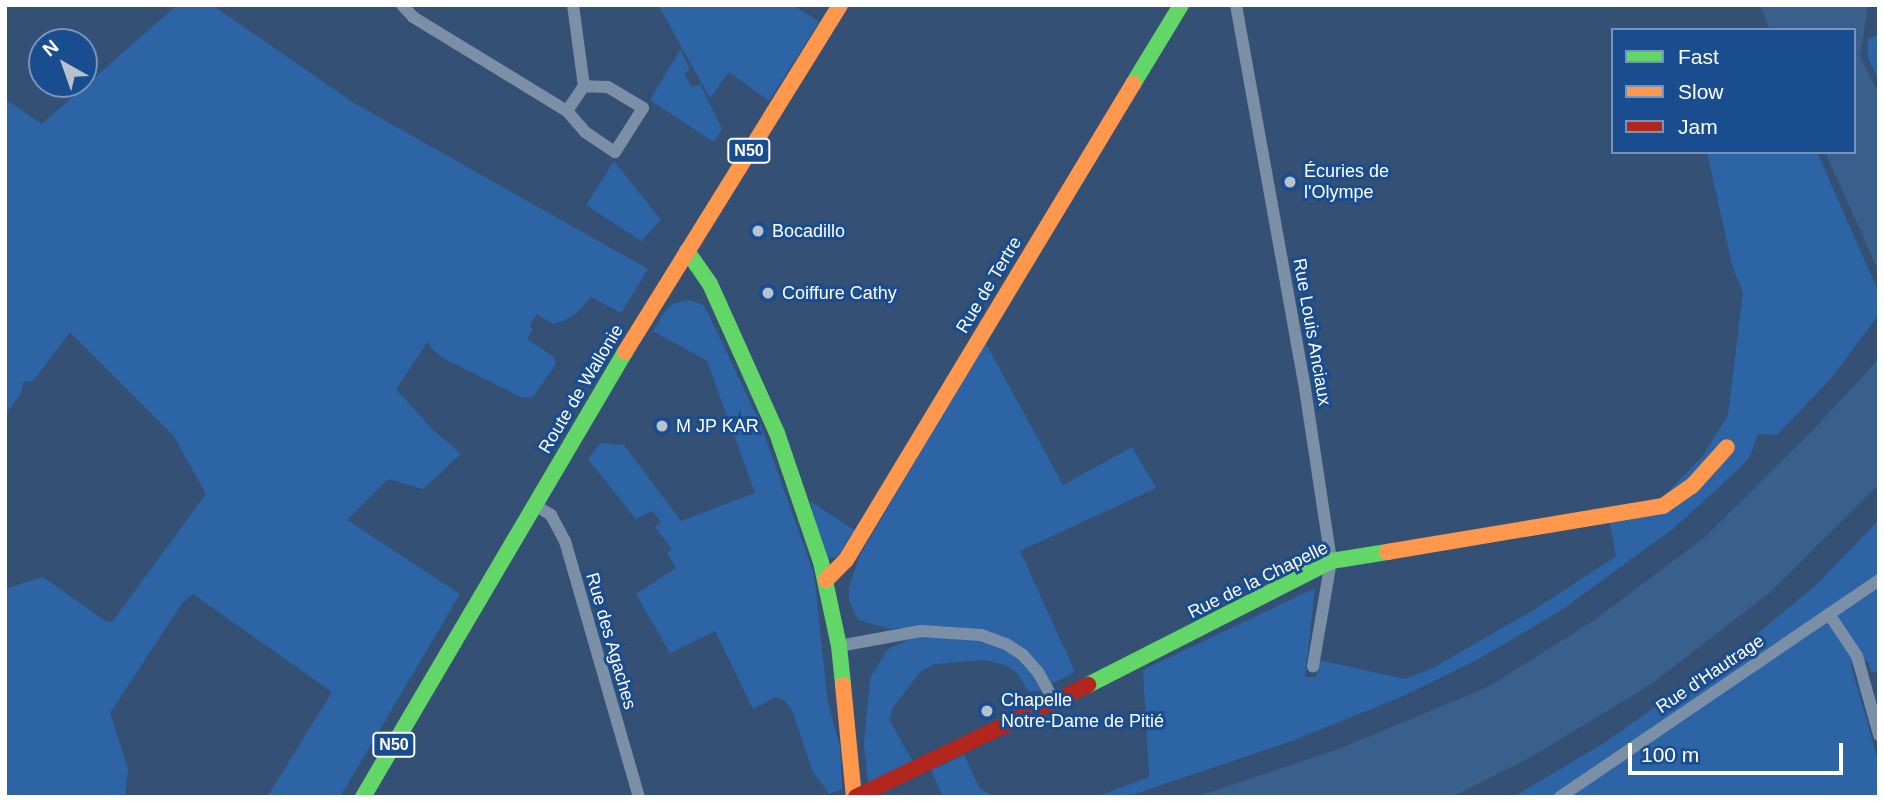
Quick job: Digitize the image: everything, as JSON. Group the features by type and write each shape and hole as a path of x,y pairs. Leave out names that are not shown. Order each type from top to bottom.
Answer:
{"street":[{"path":"402,5 413,17 566,111 585,132 615,152 643,108 608,87 584,86"},
{"path":"566,111 584,86 573,5"},
{"name":"Route de Wallonie","path":"363,797 687,251 840,5"},
{"name":"Rue de Tertre","path":"826,580 846,560 1181,5"},
{"name":"Rue Louis Anciaux","path":"1236,5 1304,382 1331,561 1313,666"},
{"path":"687,251 710,284 777,433 800,494 826,580 839,646 855,797"},
{"name":"Rue de la Chapelle","path":"855,797 1054,701 1331,561 1663,506 1692,486 1727,446"},
{"name":"Rue des Agaches","path":"535,505 551,514 565,541 639,797"},
{"name":"Rue d'Hautrage","path":"1560,797 1879,580"},
{"path":"1829,614 1857,656 1879,736"},
{"path":"839,646 921,631 981,635 1006,644 1023,655 1038,672 1054,701"}],"shaded area":[{"path":"177,5 212,5 354,103 648,269 621,313 591,297 577,313 553,324 537,314 529,326 533,329 527,339 554,357 556,364 533,397 523,398 443,358 432,349 428,341 396,389 433,430 461,454 423,489 388,479 347,520 460,594 340,797 267,797 332,692 193,594 183,602 110,713 128,769 125,797 5,797 5,589 43,577 107,622 112,622 206,494 173,435 70,332 33,381 23,382 22,392 5,415 5,99 42,124 71,98 98,98 98,75"},
{"path":"658,5 793,5 819,22 769,101 729,72 710,98"},
{"path":"1760,5 1868,5 1860,57 1879,95 1879,272 1826,154 1856,154 1856,28 1769,28"},
{"path":"1879,34 1879,80 1868,58 1868,39"},
{"path":"680,50 690,69 684,74 692,87 700,84 722,129 714,142 650,100"},
{"path":"1707,154 1818,154 1879,293 1879,314 1833,376 1777,435 1758,434 1750,456 1741,467 1674,528 1563,609 1477,660 1401,697 1297,739 1126,797 1096,797 1149,777 1143,670 1315,588 1305,677 1316,677 1319,660 1405,679 1433,668 1537,608 1616,556 1609,520 1662,498 1703,456 1728,415 1743,292 1732,265"},
{"path":"614,161 661,220 641,241 586,205"},
{"path":"690,300 703,305 709,315 760,423 814,574 828,704 840,746 842,789 829,794 812,770 792,710 785,701 776,697 753,709 715,631 670,653 636,594 676,568 667,553 672,549 655,527 661,522 653,511 636,519 588,459 600,443 624,445 681,521 755,493 707,361 653,331 664,312 674,303"},
{"path":"985,342 1063,485 1132,447 1156,488 1020,551 1075,672 1038,691 1028,691 1017,673 1005,665 985,660 935,664 921,671 892,709 890,721 916,767 869,790 864,745 870,678 888,649 914,637 913,627 890,629 858,620 849,600 849,587 860,555"},
{"path":"1879,359 1879,484 1768,594 1650,685 1528,759 1451,797 1196,797 1341,748 1488,687 1593,621 1705,537 1814,429"},
{"path":"810,501 854,530 838,557 829,558 824,554"},
{"path":"1879,520 1879,673 1871,672 1868,661 1851,665 1879,764 1879,797 1513,797 1604,743 1738,649 1814,587"},
{"path":"964,755 980,789 995,797 943,797 931,770"}],"traffic: fast":[{"path":"1133,84 1181,5"},
{"path":"687,251 710,284 777,433 821,562 839,646 843,685"},
{"path":"363,797 625,352"},
{"path":"1088,685 1331,561 1387,552"}],"traffic: slow":[{"path":"625,352 840,5"},
{"path":"826,580 846,560 1133,84"},
{"path":"1387,552 1663,506 1692,486 1727,447"},
{"path":"843,685 854,797"}],"traffic: jam":[{"path":"856,797 1088,685"}],"place":[{"name":"Écuries de l'Olympe","path":"1290,182"},
{"name":"Bocadillo","path":"758,231"},
{"name":"Coiffure Cathy","path":"768,293"},
{"name":"M JP KAR","path":"662,426"},
{"name":"Chapelle Notre-Dame de Pitié","path":"987,711"}]}
